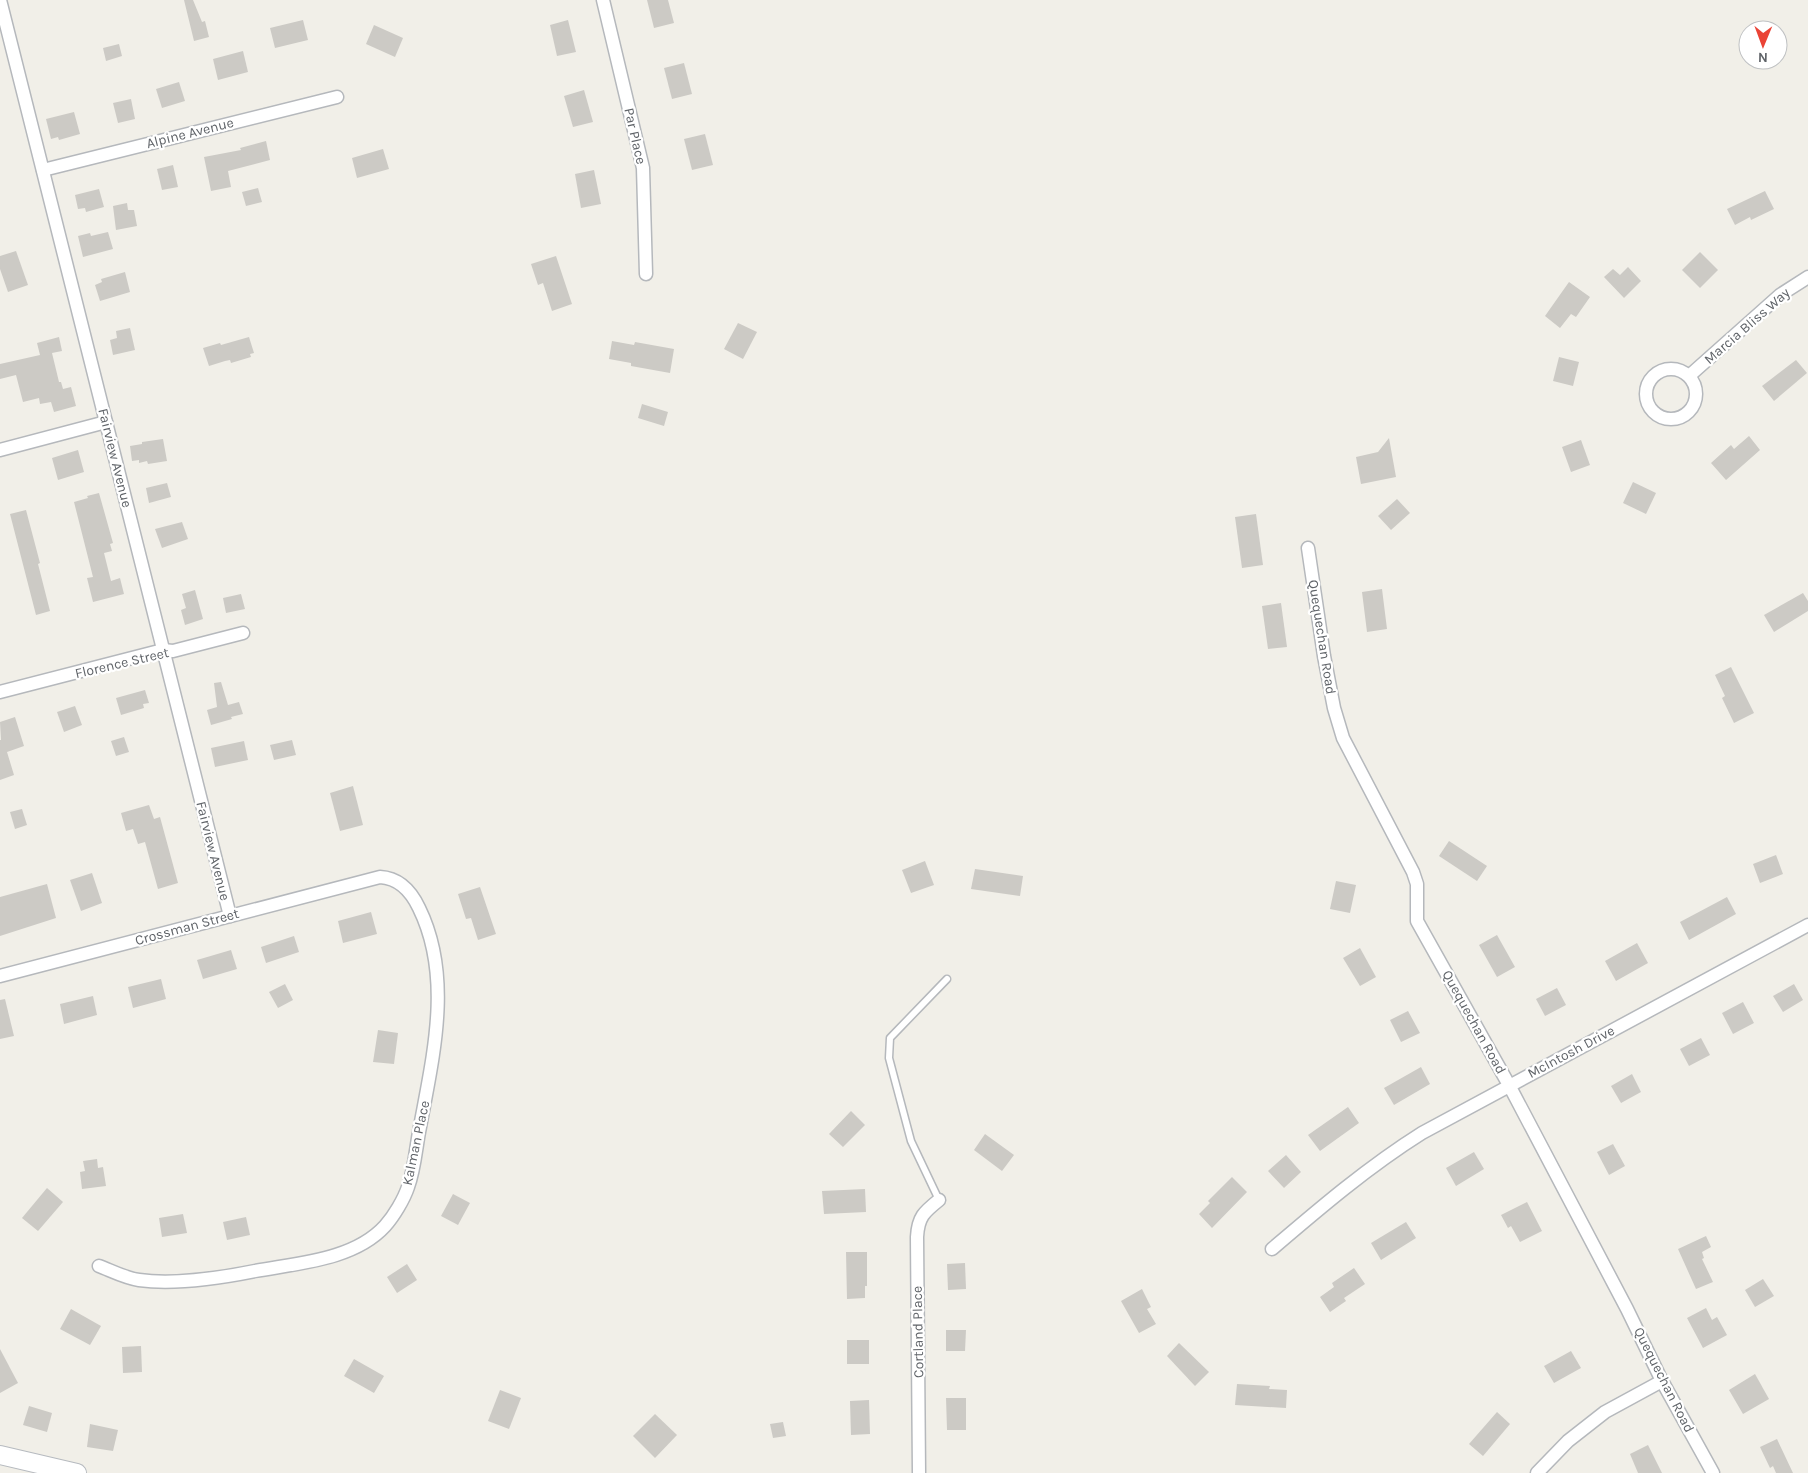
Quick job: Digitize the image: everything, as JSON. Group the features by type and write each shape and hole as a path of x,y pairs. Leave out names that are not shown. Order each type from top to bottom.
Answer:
{"street":[{"name":"Fairview Avenue","path":"0,0 230,916"},
{"name":"Par Place","path":"603,0 643,168 646,274"},
{"name":"Alpine Avenue","path":"43,170 337,97"},
{"name":"Marcia Bliss Way","path":"1689,376 1780,295 1808,277"},
{"path":"1673,369 1689,376 1696,391 1694,402 1689,411 1680,418 1669,419 1654,413 1647,403 1645,392 1652,376 1662,370 1673,369"},
{"path":"0,450 106,422"},
{"name":"Quequechan Road","path":"1308,548 1334,708 1343,738 1418,884 1417,921 1509,1085 1627,1309 1662,1381 1713,1473"},
{"name":"Florence Street","path":"0,692 163,650 173,651 243,633"},
{"name":"Crossman Street","path":"0,976 374,878"},
{"name":"Kalman Place","path":"100,1266 138,1280 214,1279 328,1257 363,1243 379,1232 394,1213 408,1187 432,1062 437,1023 438,989 430,936 416,901 397,881 389,878 374,878"},
{"name":"McIntosh Drive","path":"1272,1249 1385,1156 1422,1133 1808,924"},
{"name":"Cortland Place","path":"919,1473 916,1237 920,1219 926,1210 939,1200"},
{"path":"1537,1473 1568,1441 1605,1412 1662,1381"},
{"path":"0,1455 77,1473"}],"lane":[{"path":"939,1200 911,1141 889,1058 890,1038 947,979"}],"building":[{"path":"184,0 193,0 202,22 205,21 209,37 194,41"},
{"path":"647,0 668,0 674,23 654,28"},
{"path":"303,20 308,40 275,48 270,28"},
{"path":"568,20 576,52 557,56 550,25"},
{"path":"374,25 403,38 395,57 366,44"},
{"path":"119,44 122,56 106,61 103,48"},
{"path":"243,51 248,72 218,80 213,59"},
{"path":"684,63 692,94 672,99 664,68"},
{"path":"179,82 185,101 162,108 156,89"},
{"path":"584,90 593,122 573,127 564,96"},
{"path":"131,99 135,119 118,123 113,103"},
{"path":"74,112 80,134 59,140 58,137 51,139 46,119"},
{"path":"705,134 713,165 692,170 684,139"},
{"path":"266,141 270,160 228,171 231,187 211,191 204,157 241,150 240,148"},
{"path":"383,149 389,169 357,178 352,158"},
{"path":"173,165 178,187 162,190 157,169"},
{"path":"594,170 601,204 581,208 575,174"},
{"path":"258,188 262,202 246,206 242,192"},
{"path":"99,189 104,207 86,212 85,208 78,209 75,195"},
{"path":"1765,191 1774,209 1751,220 1750,217 1735,225 1727,209"},
{"path":"127,203 128,210 134,210 137,226 116,230 113,206"},
{"path":"108,232 113,249 83,257 78,236 90,233 91,236"},
{"path":"16,251 28,285 8,292 0,269 0,256"},
{"path":"1700,252 1718,270 1700,288 1682,270"},
{"path":"556,256 572,304 552,311 543,283 538,285 531,264"},
{"path":"1628,267 1641,281 1624,298 1604,277 1613,269 1620,275"},
{"path":"125,272 130,292 100,301 95,285 102,282 101,279"},
{"path":"1569,282 1590,297 1576,317 1571,314 1560,328 1545,316"},
{"path":"738,323 757,332 743,359 724,349"},
{"path":"130,328 135,350 113,355 110,340 117,338 116,331"},
{"path":"59,337 62,351 52,353 59,382 61,382 63,389 71,387 76,406 54,412 51,402 40,404 39,398 23,402 16,375 0,379 0,364 40,355 37,343"},
{"path":"249,337 254,353 250,354 251,357 231,363 230,360 209,366 203,348"},
{"path":"612,341 634,345 635,342 674,349 670,373 631,366 631,363 609,359"},
{"path":"1559,357 1579,362 1573,386 1553,381"},
{"path":"1796,360 1807,373 1774,401 1762,386"},
{"path":"642,404 668,412 664,426 638,418"},
{"path":"1749,436 1760,450 1726,480 1711,463 1731,445 1734,449"},
{"path":"1389,438 1396,477 1361,484 1356,457 1378,452"},
{"path":"163,439 167,461 148,464 147,461 139,463 139,460 132,461 130,446"},
{"path":"1581,440 1590,465 1571,472 1562,447"},
{"path":"78,450 84,472 58,480 52,458"},
{"path":"1633,482 1656,493 1646,514 1623,503"},
{"path":"167,483 171,497 149,503 146,488"},
{"path":"99,493 113,543 110,544 112,551 104,553 111,581 120,578 124,594 93,602 87,578 93,577 74,502"},
{"path":"1397,499 1410,513 1391,530 1378,516"},
{"path":"26,510 50,611 36,615 10,514"},
{"path":"1256,514 1263,565 1242,568 1235,517"},
{"path":"182,522 188,539 162,548 155,529"},
{"path":"1382,589 1387,629 1367,632 1362,592"},
{"path":"195,590 203,619 185,625 181,610 186,608 182,594"},
{"path":"1803,593 1808,601 1808,611 1774,632 1764,615"},
{"path":"241,594 245,609 226,613 223,598"},
{"path":"1281,603 1287,647 1268,649 1262,606"},
{"path":"1731,667 1754,713 1734,723 1722,698 1725,696 1715,675"},
{"path":"221,682 228,705 239,702 243,714 211,725 207,710 217,707 214,683"},
{"path":"145,690 149,703 143,704 144,708 121,715 116,698"},
{"path":"75,706 82,725 64,732 57,712"},
{"path":"15,717 24,746 7,752 14,775 0,780 0,722"},
{"path":"124,737 129,752 116,756 111,741"},
{"path":"292,740 296,755 274,760 270,745"},
{"path":"244,741 248,760 215,767 211,748"},
{"path":"353,786 363,825 340,831 330,793"},
{"path":"149,805 154,819 160,817 178,883 158,889 145,842 138,844 133,829 126,831 121,813"},
{"path":"22,809 27,825 15,829 10,812"},
{"path":"1449,841 1487,866 1477,881 1439,856"},
{"path":"1776,855 1783,874 1760,883 1753,864"},
{"path":"925,861 934,885 911,893 902,870"},
{"path":"975,869 1023,876 1020,896 971,889"},
{"path":"92,873 102,903 81,911 70,880"},
{"path":"1336,881 1356,885 1350,913 1330,909"},
{"path":"47,884 56,918 0,936 0,897"},
{"path":"480,887 496,934 478,940 471,918 466,919 458,894"},
{"path":"1727,897 1736,914 1689,940 1680,922"},
{"path":"371,912 377,934 343,943 338,921"},
{"path":"1497,935 1515,967 1497,977 1479,945"},
{"path":"294,936 299,952 266,963 261,947"},
{"path":"1637,943 1648,963 1616,981 1605,961"},
{"path":"1360,948 1376,977 1360,986 1343,958"},
{"path":"231,950 237,969 203,979 197,960"},
{"path":"161,979 166,999 133,1008 128,987"},
{"path":"285,984 293,1000 278,1008 269,992"},
{"path":"1794,984 1803,1000 1783,1012 1773,996"},
{"path":"1557,988 1566,1005 1545,1016 1536,999"},
{"path":"93,996 97,1015 64,1024 60,1004"},
{"path":"5,999 14,1036 0,1039 0,1000"},
{"path":"1743,1002 1754,1023 1733,1034 1722,1013"},
{"path":"1408,1011 1420,1033 1401,1042 1390,1020"},
{"path":"378,1030 398,1033 394,1064 373,1062"},
{"path":"1701,1038 1710,1055 1689,1066 1680,1049"},
{"path":"1421,1067 1430,1084 1394,1105 1384,1088"},
{"path":"1632,1074 1641,1092 1621,1103 1611,1086"},
{"path":"1348,1107 1359,1123 1320,1151 1308,1135"},
{"path":"851,1111 865,1125 843,1147 829,1134"},
{"path":"985,1134 1014,1155 1002,1171 974,1150"},
{"path":"1613,1144 1625,1166 1609,1175 1597,1152"},
{"path":"1474,1152 1484,1169 1456,1186 1446,1168"},
{"path":"1286,1155 1301,1172 1284,1188 1268,1171"},
{"path":"97,1159 98,1168 103,1167 106,1186 82,1189 80,1172 85,1171 83,1161"},
{"path":"1232,1177 1247,1192 1212,1228 1199,1214 1210,1203 1208,1201"},
{"path":"47,1188 63,1202 38,1231 22,1218"},
{"path":"865,1189 866,1212 824,1214 822,1191"},
{"path":"453,1194 470,1203 458,1225 441,1216"},
{"path":"1527,1202 1542,1231 1520,1242 1511,1226 1508,1228 1501,1215"},
{"path":"183,1214 187,1233 162,1237 159,1218"},
{"path":"246,1217 250,1235 227,1240 223,1222"},
{"path":"1406,1222 1416,1238 1381,1260 1371,1243"},
{"path":"1706,1236 1711,1247 1702,1252 1704,1258 1702,1259 1713,1282 1696,1289 1678,1249"},
{"path":"846,1252 867,1252 865,1298 847,1299"},
{"path":"965,1263 966,1289 948,1290 947,1264"},
{"path":"407,1264 417,1280 397,1293 387,1277"},
{"path":"1354,1268 1365,1284 1344,1298 1346,1301 1330,1312 1320,1297 1334,1287 1332,1283"},
{"path":"1763,1279 1774,1296 1755,1307 1745,1290"},
{"path":"1142,1289 1151,1307 1147,1309 1156,1324 1139,1333 1121,1301"},
{"path":"1706,1308 1712,1320 1717,1317 1727,1335 1703,1348 1687,1318"},
{"path":"71,1309 101,1326 90,1345 60,1329"},
{"path":"946,1330 966,1330 965,1351 946,1351"},
{"path":"847,1340 869,1340 869,1364 847,1364"},
{"path":"1179,1343 1209,1372 1195,1386 1167,1356"},
{"path":"141,1346 142,1372 123,1373 122,1347"},
{"path":"0,1349 18,1383 0,1393"},
{"path":"1571,1351 1581,1368 1554,1383 1544,1366"},
{"path":"354,1359 384,1376 374,1393 344,1376"},
{"path":"1755,1374 1769,1399 1743,1414 1729,1390"},
{"path":"1237,1384 1270,1386 1269,1389 1287,1390 1286,1408 1235,1405"},
{"path":"500,1390 521,1398 509,1429 488,1421"},
{"path":"946,1398 966,1398 966,1430 947,1430"},
{"path":"869,1400 870,1434 851,1435 850,1401"},
{"path":"29,1406 52,1413 47,1432 23,1425"},
{"path":"1497,1412 1510,1424 1483,1456 1469,1444"},
{"path":"655,1414 677,1435 655,1458 633,1436"},
{"path":"783,1422 786,1436 773,1438 770,1424"},
{"path":"90,1424 118,1430 113,1451 87,1447"},
{"path":"1777,1439 1793,1473 1776,1473 1773,1466 1770,1468 1760,1447"},
{"path":"1648,1445 1662,1473 1638,1473 1630,1454"}]}
